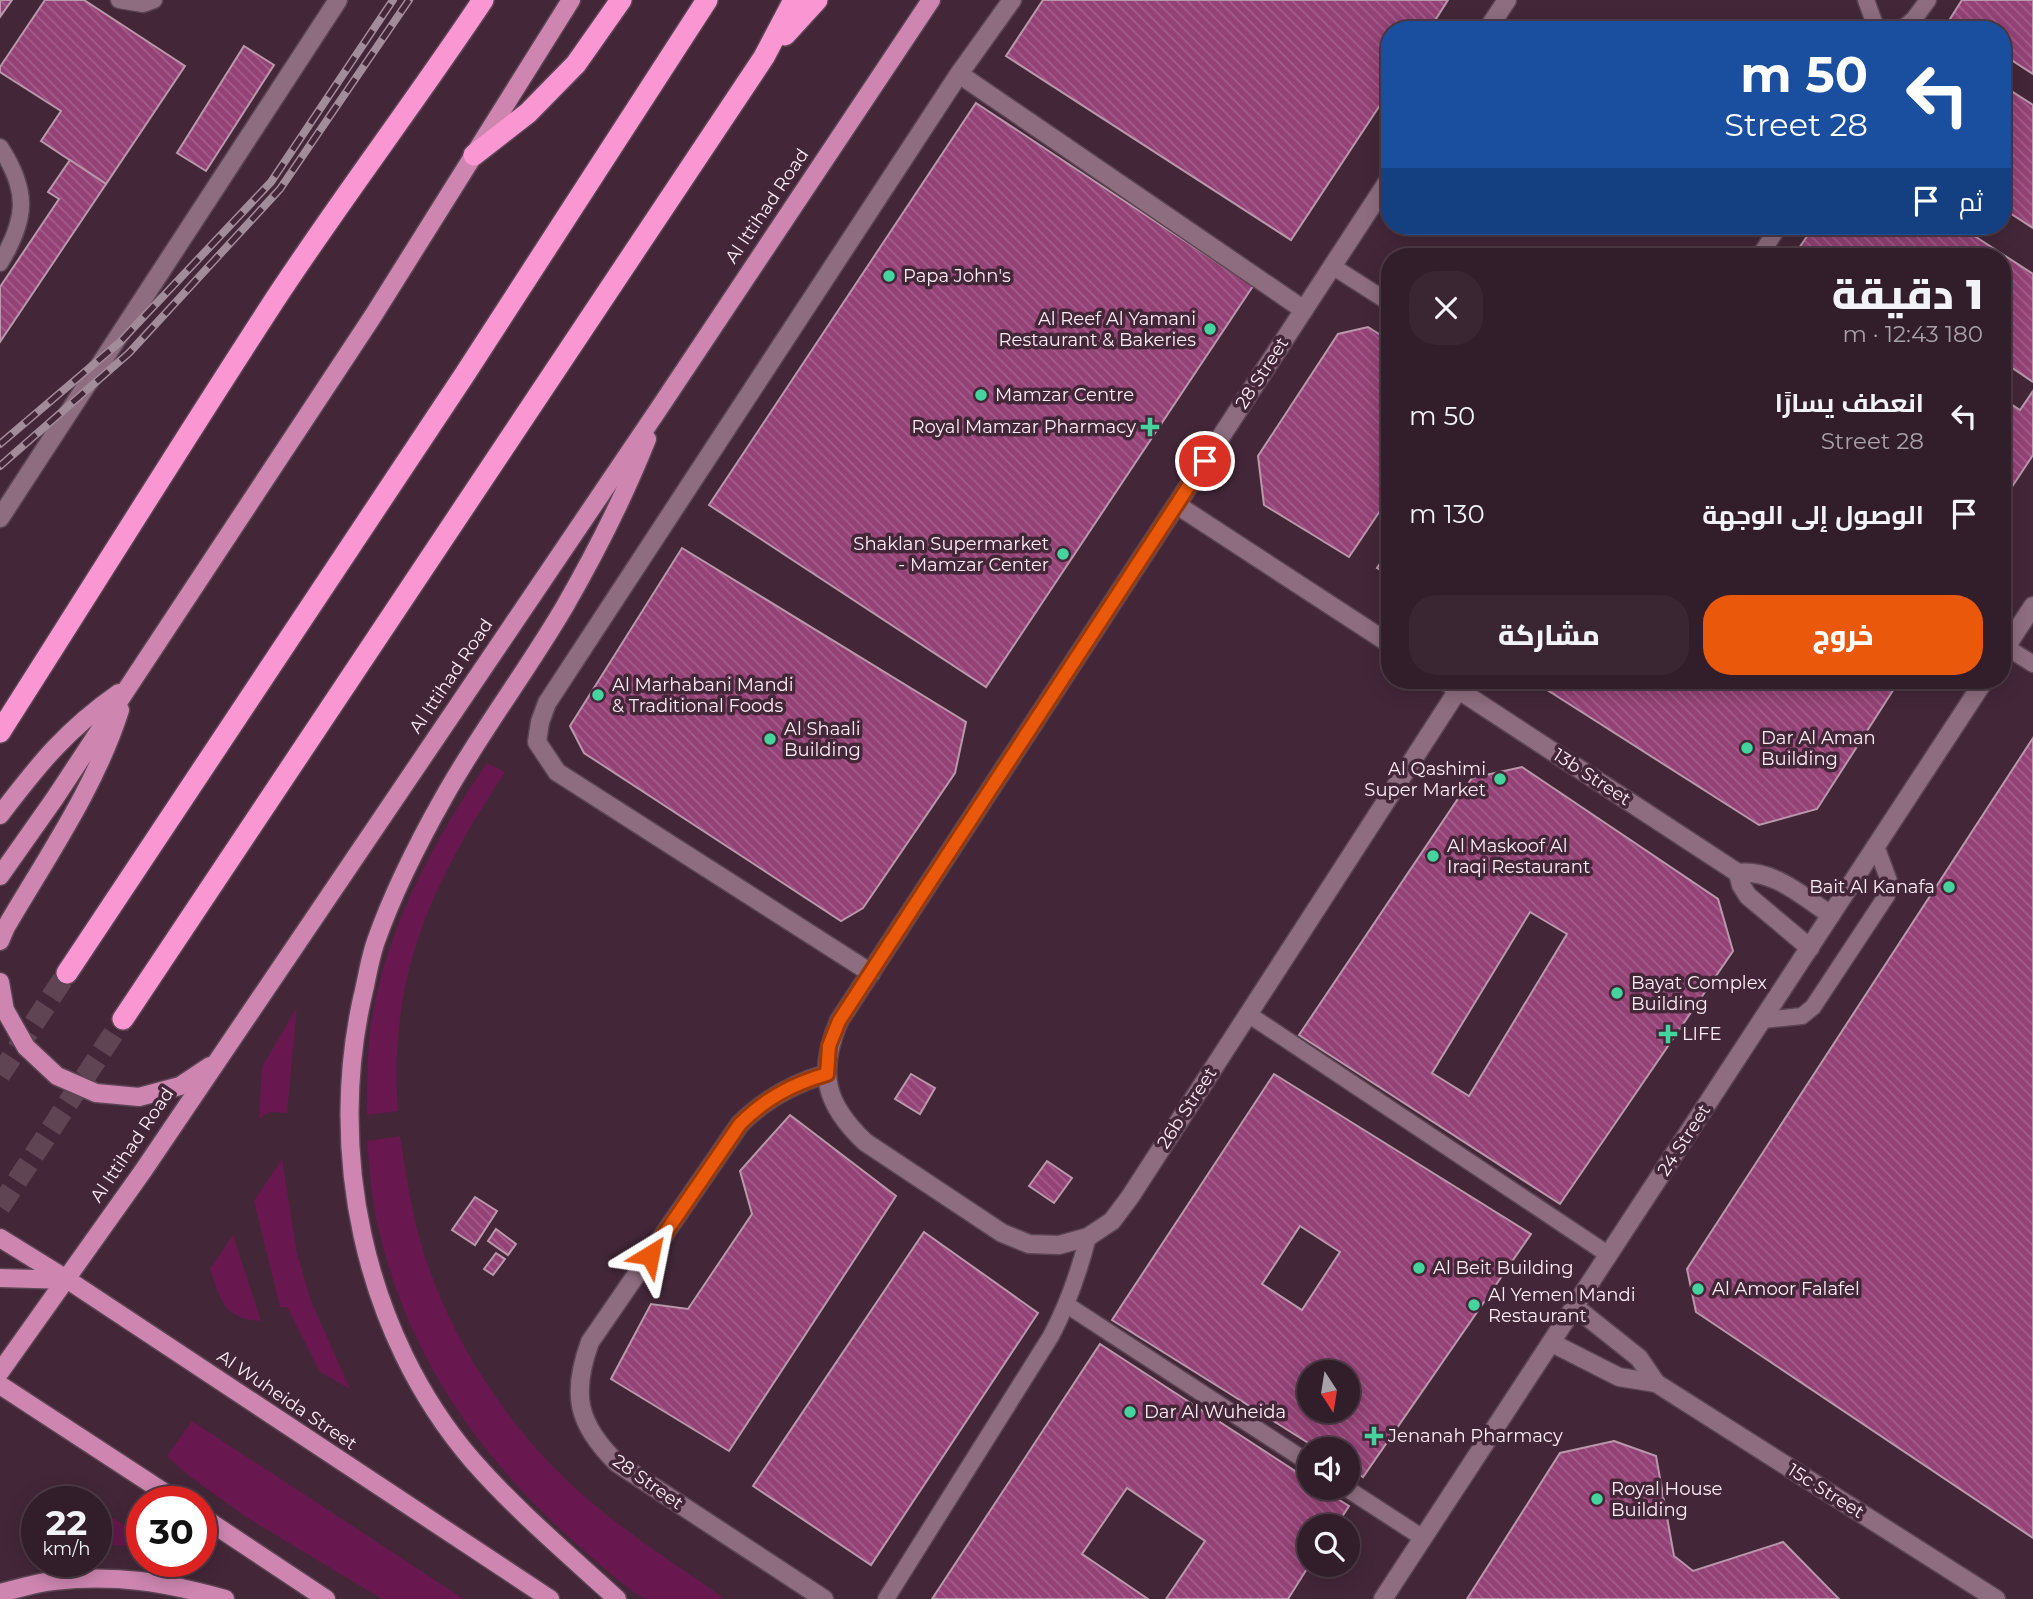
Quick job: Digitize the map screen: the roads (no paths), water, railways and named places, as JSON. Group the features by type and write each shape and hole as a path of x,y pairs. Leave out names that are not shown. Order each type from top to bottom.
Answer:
{"highway":[{"path":"0,732 274,301 483,0"},
{"path":"474,155 528,113 576,64 621,0"},
{"path":"67,973 450,396 708,0"},
{"path":"123,1019 764,57 794,0"},
{"path":"764,57 817,0"}],"main road":[{"path":"0,876 373,316 571,0"},
{"name":"Al Ittihad Road","path":"0,1372 68,1280 216,1063 660,407 931,0"},
{"path":"617,1599 523,1512 472,1460 429,1401 395,1336 370,1268 355,1197 349,1129 350,1078 355,1025 375,943 405,867 446,793 564,608 594,554 632,476 660,407"},
{"path":"0,816 58,742 91,712 128,687"},
{"path":"0,956 3,934 85,793 110,741 128,687"},
{"path":"0,982 5,1010 26,1047 57,1076 96,1093 139,1097 180,1086 216,1063"},
{"name":"Al Wuheida Street","path":"0,1238 68,1280 550,1599"},
{"path":"0,1278 68,1280"},
{"path":"0,1385 155,1486"},
{"path":"217,1527 326,1599"},
{"path":"0,1593 51,1581 112,1578 173,1584 225,1599"}],"street":[{"path":"0,518 338,0"},
{"path":"870,973 557,772 537,742 547,703 959,74 1012,0"},
{"path":"1493,21 1507,0"},
{"path":"959,74 1304,310"},
{"name":"28 Street","path":"824,1599 617,1463 598,1445 585,1421 579,1394 581,1367 590,1342 740,1124 754,1110 788,1087 827,1074 829,1046 839,1021 1381,192"},
{"path":"1177,505 1381,638"},
{"path":"2011,639 2033,606"},
{"name":"26b Street","path":"827,1074 832,1100 846,1124 865,1142 1002,1233 1030,1244 1059,1245 1088,1237 1112,1221 1130,1197 1248,1014 1450,689"},
{"name":"13b Street","path":"1458,689 1738,873 1751,872 1775,879 1831,915"},
{"name":"24 Street","path":"1382,1599 1979,689"},
{"name":"13b Street","path":"1738,873 1748,896 1810,948"},
{"name":"15c Street","path":"1575,1307 1639,1358 1656,1383 1996,1599"},
{"name":"15c Street","path":"1552,1343 1619,1377 1656,1383"}],"lane":[{"path":"119,0 143,4 154,0"},
{"path":"1866,0 1874,21"},
{"path":"1912,21 1928,0"},
{"path":"0,147 12,166 20,190 22,216 16,234 0,263"},
{"path":"1332,266 1381,297"},
{"path":"2011,653 2033,664"},
{"path":"1763,1020 1802,1016 1813,1007 1886,895 1889,881 1877,846"},
{"path":"1248,1014 1609,1255"},
{"path":"886,1599 1051,1336 1067,1305 1088,1237"},
{"path":"1067,1305 1297,1455"},
{"path":"1360,1497 1423,1538"}],"tunnel":[{"path":"0,1075 67,973"},
{"path":"0,1207 123,1019"}],"railway":[{"path":"0,444 120,342 271,182 393,0"},
{"path":"0,466 129,353 280,189 409,0"}],"place":[{"name":"Papa John's","path":"889,276"},
{"name":"Al Reef Al Yamani Restaurant & Bakeries","path":"1210,329"},
{"name":"Mamzar Centre","path":"981,395"},
{"name":"Royal Mamzar Pharmacy","path":"1150,427"},
{"name":"Shaklan Supermarket - Mamzar Center","path":"1063,554"},
{"name":"Al Marhabani Mandi & Traditional Foods","path":"598,695"},
{"name":"Al Shaali Building","path":"770,739"},
{"name":"Dar Al Aman Building","path":"1747,748"},
{"name":"Al Qashimi Super Market","path":"1500,779"},
{"name":"Al Maskoof Al Iraqi Restaurant","path":"1433,856"},
{"name":"Bait Al Kanafa","path":"1949,887"},
{"name":"Bayat Complex Building","path":"1617,993"},
{"name":"LIFE","path":"1668,1034"},
{"name":"Al Beit Building","path":"1419,1268"},
{"name":"Al Amoor Falafel","path":"1698,1289"},
{"name":"Al Yemen Mandi Restaurant","path":"1474,1305"},
{"name":"Dar Al Wuheida","path":"1130,1412"},
{"name":"Jenanah Pharmacy","path":"1374,1436"},
{"name":"Royal House Building","path":"1597,1499"}]}
